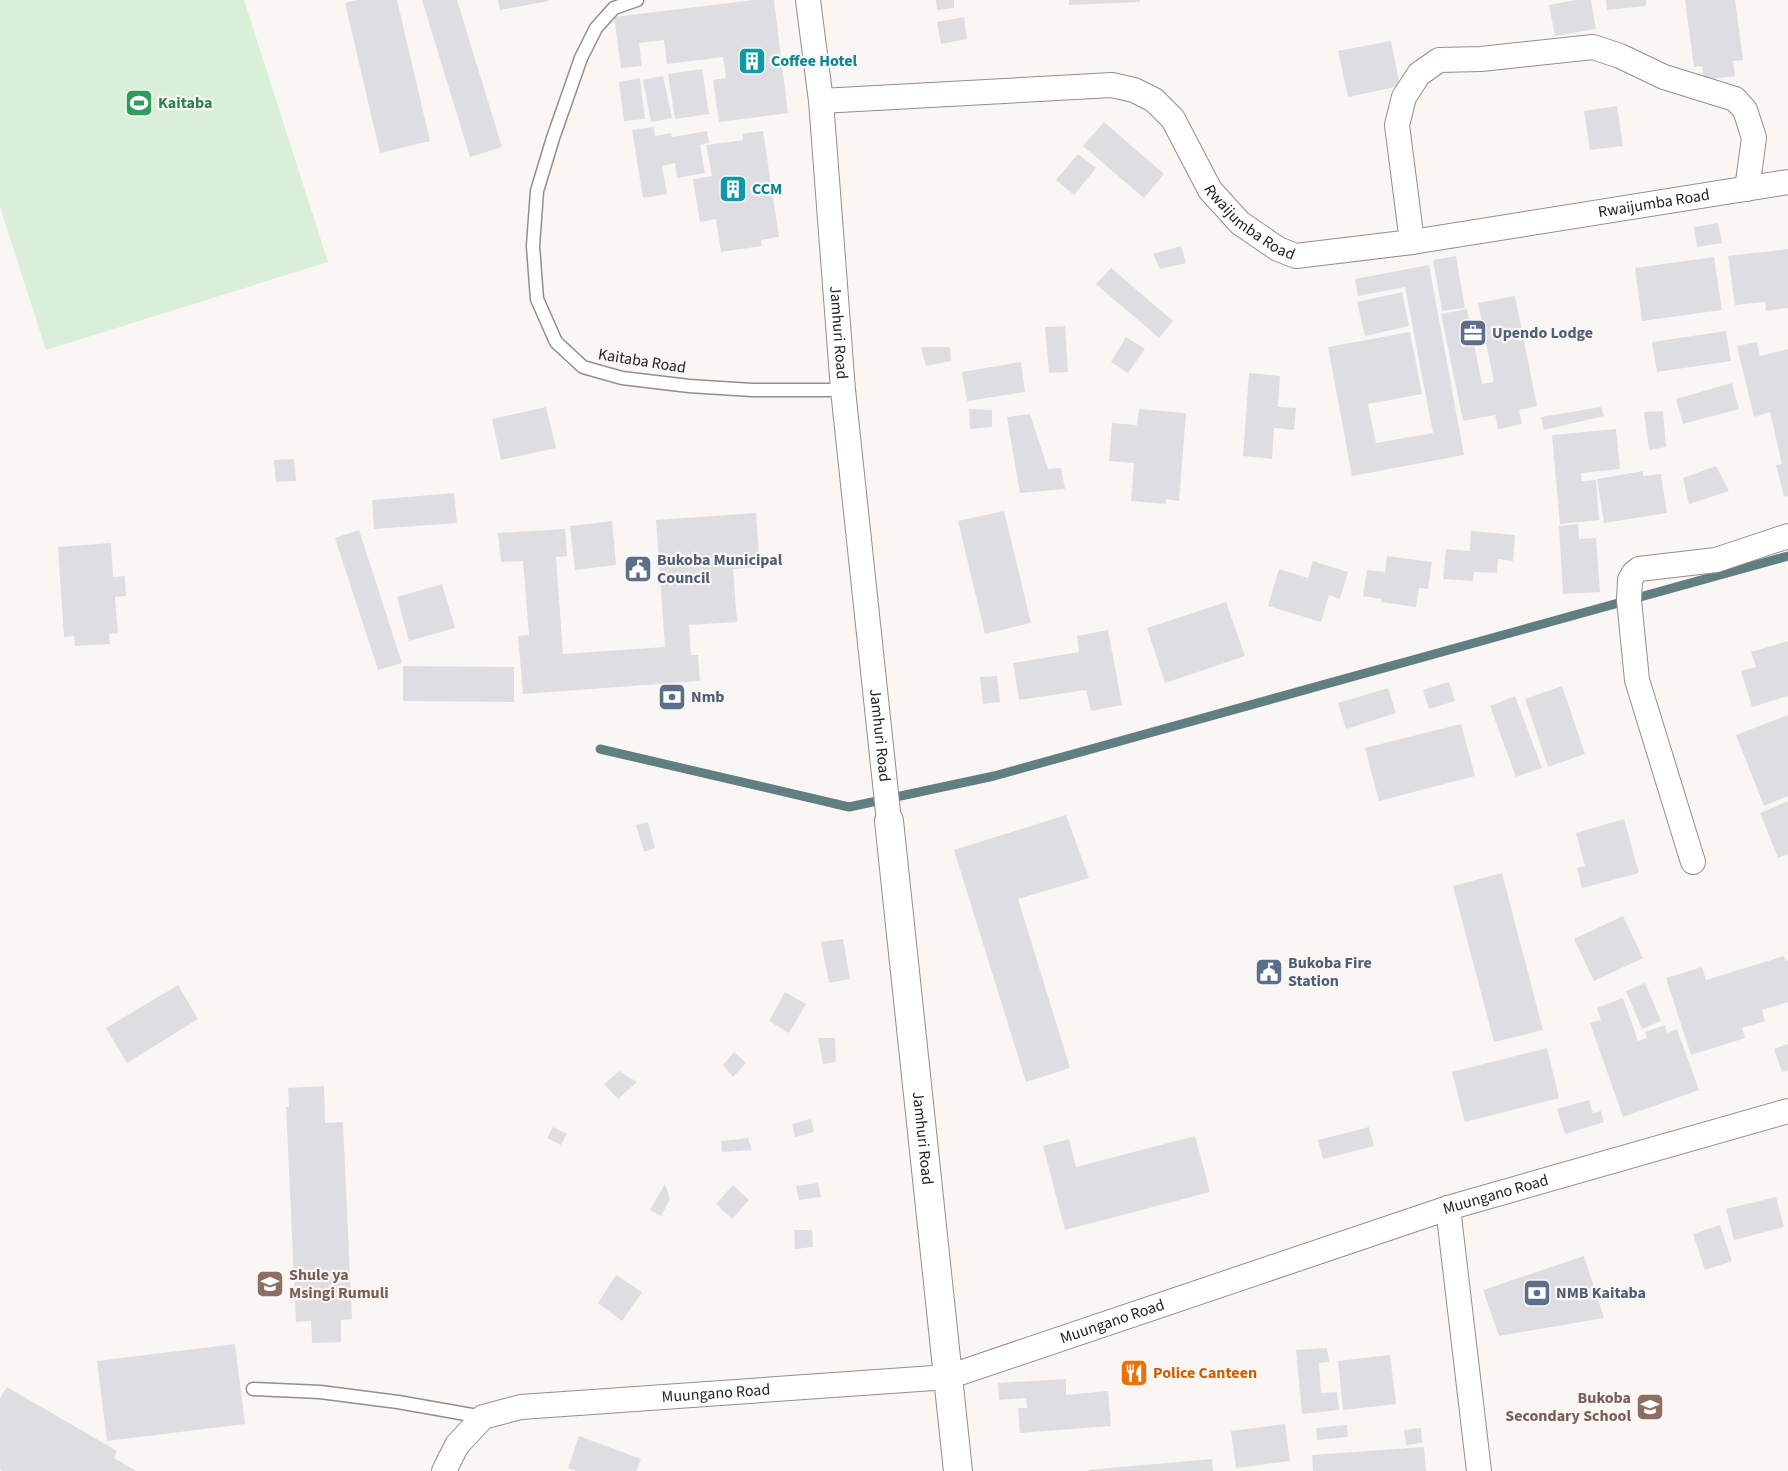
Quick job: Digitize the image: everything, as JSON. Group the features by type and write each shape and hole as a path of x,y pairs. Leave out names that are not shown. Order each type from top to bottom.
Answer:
{"street":[{"name":"Jamhuri Road","path":"808,0 821,101 843,390 958,1471"},
{"path":"1412,242 1397,125 1404,97 1419,74 1439,60 1481,59 1593,46 1620,56 1664,78 1734,99 1745,110 1754,138 1747,189"},
{"name":"Rwaijumba Road","path":"821,101 1112,85 1134,90 1154,100 1173,119 1210,190 1234,217 1278,249 1296,256 1412,242 1788,182"},
{"path":"1693,862 1637,680 1628,600 1630,580 1634,572 1639,569 1716,560 1788,536"},
{"name":"Muungano Road","path":"483,1417 522,1407 948,1377 1448,1208 1788,1111"},
{"path":"1448,1208 1479,1471"},
{"path":"444,1471 457,1445 483,1417"}],"lane":[{"name":"Kaitaba Road","path":"637,0 614,8 596,28 581,58 552,138 537,191 533,246 537,299 556,342 584,368 622,378 689,386 743,389 843,390"},
{"path":"254,1389 320,1392 398,1402 483,1417"}],"green space":[{"name":"Kaitaba","path":"0,0 244,0 328,262 46,350 0,207"}],"building":[{"path":"357,0 397,0 430,141 380,153 345,3"},
{"path":"422,0 457,0 502,147 470,157"},
{"path":"498,0 549,0 549,1 500,10"},
{"name":"Coffee Hotel","path":"754,0 774,0 788,113 719,122 713,80 726,78 723,57 667,64 664,40 639,43 642,66 621,68 614,17"},
{"path":"936,0 954,0 954,8 937,10"},
{"path":"1069,0 1140,0 1140,2 1069,5"},
{"path":"1576,0 1591,0 1596,29 1555,36 1549,5"},
{"path":"1606,0 1646,0 1646,6 1607,10"},
{"path":"1685,0 1735,0 1743,60 1733,61 1735,76 1704,80 1702,66 1694,67"},
{"path":"964,17 967,39 941,44 937,22"},
{"path":"1391,41 1400,86 1348,97 1338,51"},
{"path":"702,69 709,114 675,119 668,74"},
{"path":"663,76 672,118 651,122 643,80"},
{"path":"640,78 645,119 624,121 619,82"},
{"path":"1617,106 1623,146 1590,150 1584,111"},
{"path":"1104,122 1164,174 1144,198 1083,146"},
{"path":"654,127 655,136 671,133 672,137 707,131 709,143 700,145 705,173 677,178 675,163 662,166 667,194 643,198 632,130"},
{"name":"CCM","path":"763,131 779,237 761,240 762,246 721,252 716,219 700,222 693,179 712,176 706,145 743,140 742,134"},
{"path":"1078,154 1096,168 1074,195 1056,180"},
{"path":"1718,223 1722,243 1697,247 1694,227"},
{"path":"1181,246 1186,263 1160,269 1153,254"},
{"path":"1788,249 1788,308 1766,311 1765,302 1735,305 1728,256"},
{"path":"1456,256 1465,308 1442,311 1433,260"},
{"path":"1714,257 1722,310 1642,321 1635,268"},
{"path":"1429,265 1464,455 1352,476 1328,347 1410,332 1422,394 1368,404 1376,443 1433,433 1405,287 1358,296 1355,279"},
{"path":"1111,268 1173,321 1159,338 1096,284"},
{"path":"1402,292 1409,326 1365,336 1357,302"},
{"path":"1515,296 1537,406 1519,410 1522,424 1498,429 1495,415 1463,421 1441,314 1467,309 1482,384 1494,382 1478,303"},
{"path":"1065,326 1068,372 1049,373 1045,327"},
{"path":"1726,331 1731,361 1657,372 1652,342"},
{"path":"1126,337 1145,349 1128,373 1111,362"},
{"path":"1757,342 1760,356 1788,349 1788,496 1784,497 1776,465 1782,464 1770,412 1754,417 1737,346"},
{"path":"921,347 950,347 951,361 926,366"},
{"path":"1021,362 1025,392 967,401 962,372"},
{"path":"1249,373 1280,376 1278,407 1296,408 1294,430 1274,428 1272,459 1243,456"},
{"path":"1732,383 1739,409 1683,424 1676,399"},
{"path":"546,407 556,448 501,460 492,419"},
{"path":"1601,407 1604,416 1544,430 1541,417"},
{"path":"969,409 992,410 992,427 970,429"},
{"path":"1139,409 1186,413 1179,501 1166,499 1166,504 1131,501 1134,463 1109,461 1112,423 1137,425"},
{"path":"1663,411 1666,447 1649,450 1644,412"},
{"path":"1030,414 1048,469 1061,468 1065,489 1020,493 1007,417"},
{"path":"1616,429 1620,469 1581,473 1582,481 1596,480 1599,520 1560,524 1552,435"},
{"path":"294,459 296,481 276,482 274,460"},
{"path":"1716,466 1729,491 1689,504 1683,478"},
{"path":"1643,471 1643,476 1661,474 1667,513 1604,523 1597,479"},
{"path":"454,493 457,523 374,529 372,500"},
{"path":"1004,511 1031,623 985,634 958,521"},
{"path":"756,513 760,567 733,569 737,622 689,625 691,655 698,655 700,681 523,694 518,636 529,635 523,561 501,562 498,533 565,529 567,556 556,557 563,654 665,647 656,520"},
{"path":"612,521 616,565 575,570 570,526"},
{"path":"1578,524 1579,539 1596,538 1600,592 1563,594 1559,526"},
{"path":"359,530 402,663 378,670 335,538"},
{"path":"1471,531 1515,535 1513,561 1498,559 1497,573 1474,572 1473,581 1443,579 1446,549 1470,551"},
{"path":"111,543 113,577 125,576 126,596 115,597 118,633 109,634 110,644 75,646 74,636 64,637 58,547"},
{"path":"1387,556 1432,562 1428,589 1419,588 1416,607 1381,602 1382,599 1363,596 1367,570 1385,572"},
{"path":"1313,561 1348,572 1340,599 1329,595 1321,622 1268,606 1279,569 1308,578"},
{"path":"442,584 455,628 409,641 397,597"},
{"path":"1226,602 1245,656 1165,683 1147,628"},
{"path":"1108,630 1122,705 1091,711 1086,690 1019,700 1013,663 1079,652 1077,636"},
{"path":"1788,641 1788,696 1752,707 1741,671 1756,667 1751,652"},
{"path":"403,666 514,667 514,702 403,701"},
{"path":"997,676 1000,702 983,704 980,677"},
{"path":"1449,682 1455,701 1429,709 1423,690"},
{"path":"1562,686 1585,754 1548,767 1525,699"},
{"path":"1388,688 1396,713 1346,729 1338,703"},
{"path":"1515,696 1542,768 1516,777 1490,706"},
{"path":"1788,715 1788,796 1764,806 1736,735"},
{"path":"1461,724 1475,776 1379,801 1365,748"},
{"path":"1788,801 1788,854 1778,858 1760,813"},
{"path":"1066,815 1089,878 1018,899 1070,1068 1026,1082 954,850"},
{"path":"1624,819 1639,873 1582,888 1577,868 1585,866 1576,833"},
{"path":"648,822 655,848 644,852 636,825"},
{"path":"1502,873 1543,1030 1494,1042 1453,886"},
{"path":"1623,916 1643,958 1594,981 1574,939"},
{"path":"843,939 850,979 829,983 821,942"},
{"path":"1784,956 1786,961 1788,960 1788,1002 1762,1010 1765,1021 1742,1028 1745,1038 1691,1055 1666,978 1702,967 1706,980"},
{"path":"1645,983 1661,1021 1642,1029 1626,991"},
{"path":"178,985 198,1019 127,1063 106,1028"},
{"path":"785,992 806,1004 789,1033 769,1021"},
{"path":"1623,998 1638,1041 1647,1038 1645,1032 1665,1025 1667,1033 1677,1029 1699,1090 1623,1117 1590,1023 1601,1020 1597,1008"},
{"path":"818,1038 835,1038 836,1062 823,1064"},
{"path":"1788,1044 1788,1070 1782,1072 1774,1049"},
{"path":"1547,1048 1559,1098 1465,1122 1452,1072"},
{"path":"734,1052 746,1063 733,1077 723,1065"},
{"path":"619,1071 637,1082 618,1099 604,1084"},
{"path":"324,1086 325,1123 343,1122 352,1319 341,1320 341,1342 312,1343 311,1321 296,1322 286,1107 289,1107 288,1088"},
{"path":"1589,1100 1593,1113 1601,1111 1604,1122 1565,1134 1557,1109"},
{"path":"811,1119 814,1132 795,1137 792,1124"},
{"path":"553,1127 567,1134 561,1145 547,1138"},
{"path":"1369,1127 1374,1146 1323,1159 1318,1140"},
{"path":"1195,1136 1210,1192 1065,1230 1043,1146 1069,1139 1076,1167"},
{"path":"748,1138 752,1150 722,1152 721,1141"},
{"path":"818,1183 821,1197 799,1200 796,1186"},
{"path":"665,1184 670,1199 661,1216 650,1210"},
{"path":"733,1185 749,1200 732,1219 716,1204"},
{"path":"1776,1197 1784,1227 1734,1240 1726,1209"},
{"path":"1720,1225 1732,1261 1705,1270 1693,1234"},
{"path":"794,1230 812,1230 813,1247 795,1249"},
{"path":"1584,1256 1604,1318 1499,1336 1483,1290"},
{"path":"616,1275 642,1292 622,1321 598,1303"},
{"path":"235,1344 245,1424 107,1441 97,1361"},
{"path":"1327,1348 1329,1362 1319,1363 1321,1393 1337,1392 1339,1410 1302,1414 1296,1350"},
{"path":"1390,1355 1396,1404 1343,1410 1338,1361"},
{"path":"1066,1379 1066,1395 1108,1391 1111,1426 1020,1433 1018,1408 1027,1408 1026,1398 999,1400 998,1383"},
{"path":"7,1387 117,1451 114,1458 136,1471 3,1471 0,1469 0,1398"},
{"path":"1285,1424 1290,1461 1236,1468 1231,1431"},
{"path":"1347,1425 1348,1437 1317,1440 1316,1428"},
{"path":"1421,1428 1422,1443 1406,1445 1404,1430"},
{"path":"579,1436 641,1459 636,1471 576,1471 568,1468"},
{"path":"1424,1447 1426,1471 1313,1471 1312,1455"},
{"path":"1212,1459 1213,1471 1088,1470"}],"waterway":[{"path":"600,749 849,807 994,776 1788,556"}],"place":[{"name":"Coffee Hotel","path":"752,61"},
{"name":"Kaitaba","path":"139,103"},
{"name":"CCM","path":"733,189"},
{"name":"Upendo Lodge","path":"1473,333"},
{"name":"Bukoba Municipal Council","path":"638,569"},
{"name":"Nmb","path":"672,697"},
{"name":"Bukoba Fire Station","path":"1269,972"},
{"name":"Shule ya Msingi Rumuli","path":"270,1284"},
{"name":"NMB Kaitaba","path":"1537,1293"},
{"name":"Police Canteen","path":"1134,1373"},
{"name":"Bukoba Secondary School","path":"1650,1407"}]}
